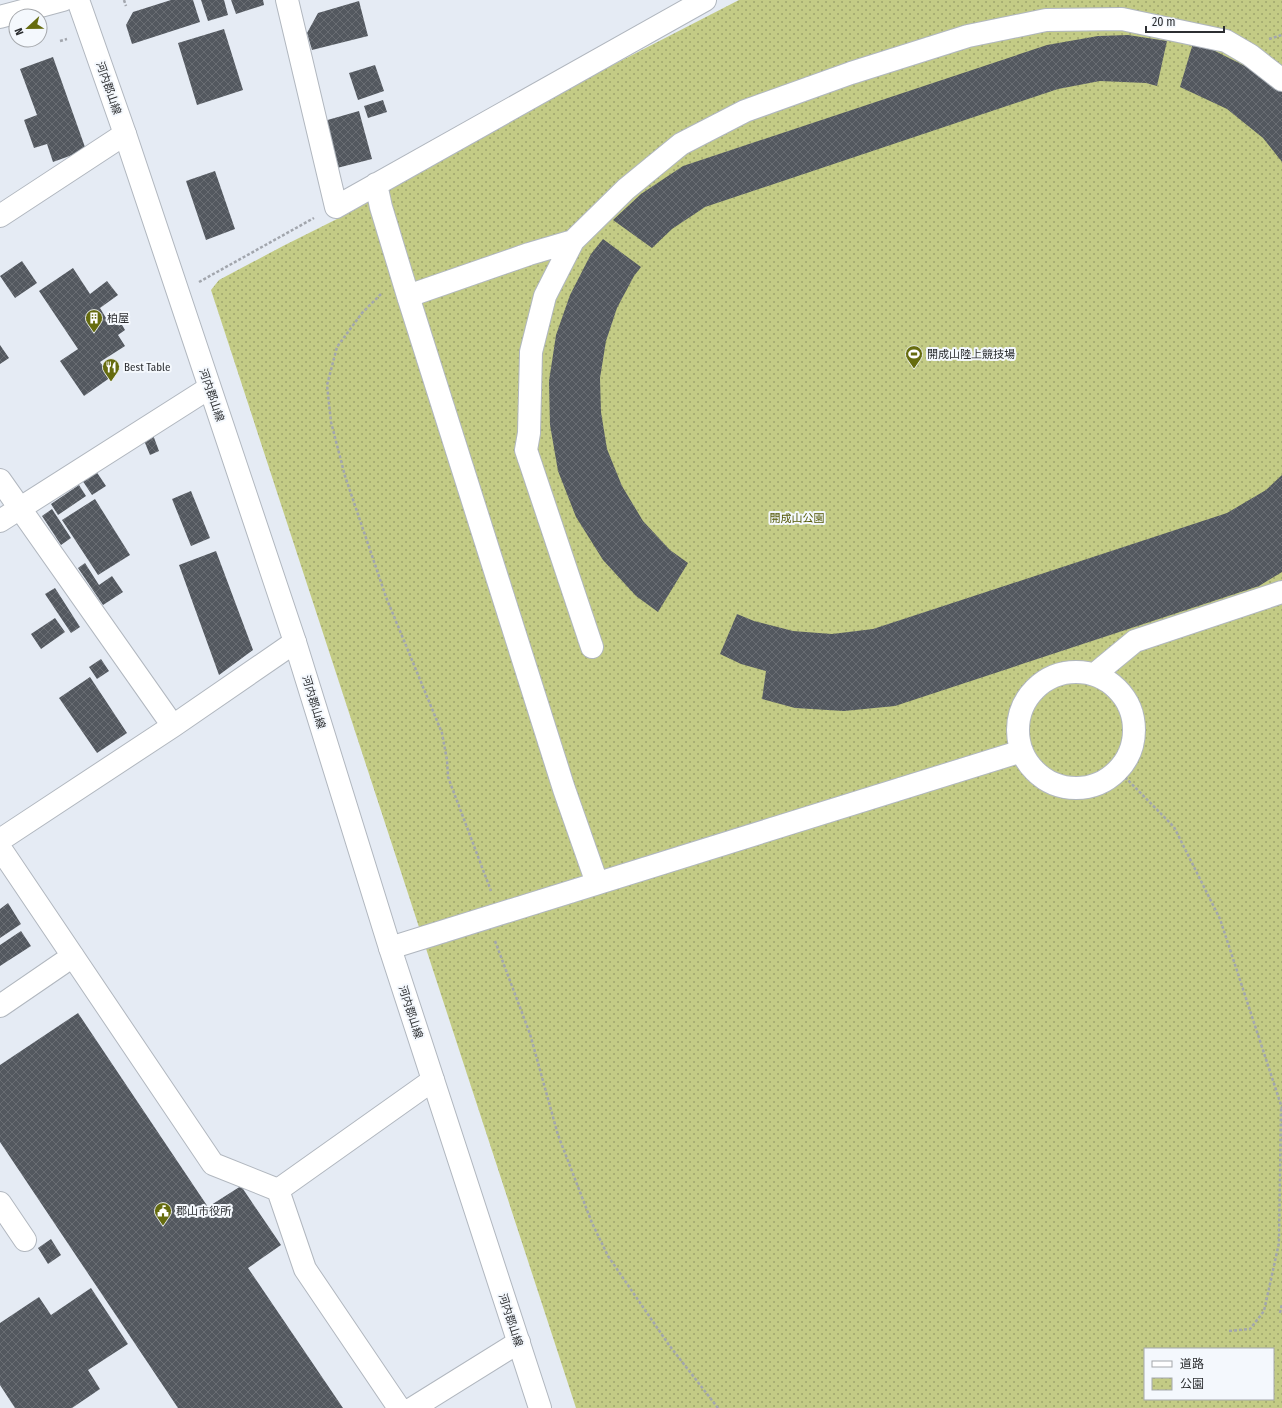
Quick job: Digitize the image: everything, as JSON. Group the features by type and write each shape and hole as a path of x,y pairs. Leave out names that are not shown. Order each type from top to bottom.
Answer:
{"street":[{"path":"0,17 63,0"},
{"name":"河内郡山線","path":"78,0 125,134 295,642 390,948 540,1408"},
{"path":"287,0 336,206 705,0"},
{"path":"592,647 526,450 531,352 545,296 573,241 626,189 681,144 745,111 851,73 968,36 1046,20 1122,19 1226,41 1250,55 1282,80"},
{"path":"0,216 125,134"},
{"path":"376,184 405,287 564,789 597,883"},
{"path":"405,287 573,241"},
{"path":"0,521 209,388"},
{"path":"0,480 173,726"},
{"path":"1095,674 1135,641 1282,592"},
{"path":"0,840 173,726 295,642"},
{"path":"1079,671 1095,674 1110,682 1122,694 1131,713 1134,724 1133,741 1128,756 1118,770 1105,780 1090,786 1073,788 1057,785 1042,777 1030,766 1022,751 1018,735 1019,718 1025,702 1034,689 1047,679 1063,673 1079,671"},
{"path":"390,948 1022,751"},
{"path":"0,848 213,1164 278,1190 305,1268 399,1408"},
{"path":"0,1006 73,956"},
{"path":"278,1190 433,1080"},
{"path":"0,1203 25,1240"},
{"path":"413,1408 519,1342"}],"path":[{"path":"124,0 126,6"},
{"path":"178,294 336,206"},
{"path":"405,287 388,288 362,313 337,347 326,385 331,422 346,476 386,597 442,733 447,760 448,777 540,1064 558,1135 592,1223 608,1256 669,1345 718,1408"},
{"path":"1118,770 1174,827 1220,919 1282,1108"},
{"path":"1229,1331 1250,1329 1264,1311 1279,1244 1281,1103"},
{"path":"1280,1313 1282,1304"}],"green space":[{"name":"開成山公園","path":"739,0 1282,0 1282,1408 576,1408 211,290 219,280 345,215 529,108"}],"building":[{"path":"171,0 193,0 200,22 132,44 126,25 133,12"},
{"path":"201,0 224,0 228,15 208,21"},
{"path":"231,0 263,0 264,5 236,14"},
{"path":"359,1 368,36 312,50 307,33 318,13"},
{"path":"224,29 243,90 197,105 178,43"},
{"path":"1128,35 1167,41 1157,86 1146,83 1100,81 1058,89 705,207 672,229 652,248 613,220 641,194 683,166 1047,45 1098,36"},
{"path":"1193,43 1207,47 1257,72 1282,92 1282,162 1263,138 1227,109 1180,87"},
{"path":"53,57 86,150 53,162 47,144 34,148 24,120 37,115 20,69"},
{"path":"375,65 384,91 358,100 349,73"},
{"path":"383,100 387,112 368,118 364,106"},
{"path":"359,111 372,159 337,168 324,121"},
{"path":"215,171 235,229 206,240 186,181"},
{"path":"603,239 641,267 634,276 617,308 606,341 600,378 601,412 607,449 622,486 643,521 670,550 688,563 658,612 636,596 603,560 576,517 558,471 550,425 549,381 556,335 570,295 591,254"},
{"path":"22,261 37,283 15,298 0,276"},
{"name":"柏屋","path":"73,268 90,294 107,281 118,295 100,308 106,318 115,313 125,330 118,335 125,346 100,362 111,377 84,396 60,361 78,349 39,291"},
{"path":"0,345 9,358 0,364"},
{"path":"153,435 159,451 150,455 143,438"},
{"path":"96,471 106,486 92,495 82,480"},
{"path":"1282,475 1282,572 1259,586 895,706 844,711 795,708 762,699 766,671 741,664 720,654 737,614 754,621 793,631 832,634 873,629 1227,513 1266,490"},
{"path":"79,485 86,496 58,515 51,504"},
{"path":"191,491 210,538 191,546 172,499"},
{"path":"95,499 130,555 98,575 62,520"},
{"path":"52,509 71,538 61,545 42,516"},
{"path":"216,551 253,650 219,675 179,565"},
{"path":"85,563 99,585 112,576 123,592 103,605 78,568"},
{"path":"55,588 80,627 71,633 45,594"},
{"path":"55,618 65,632 41,649 31,634"},
{"path":"101,659 109,671 97,679 89,667"},
{"path":"90,677 127,733 97,753 59,698"},
{"path":"8,903 21,924 0,938 0,909"},
{"path":"21,931 31,946 0,966 0,945"},
{"name":"郡山市役所","path":"78,1013 208,1207 241,1186 281,1245 248,1268 343,1408 178,1408 0,1142 0,1065"},
{"path":"51,1239 61,1255 48,1264 38,1248"},
{"path":"91,1288 128,1344 88,1370 100,1389 72,1408 15,1408 0,1385 0,1323 39,1297 51,1315"}],"place":[{"name":"柏屋","path":"94,333"},
{"name":"開成山陸上競技場","path":"914,369"},
{"name":"Best Table","path":"111,382"},
{"name":"郡山市役所","path":"163,1226"}]}
